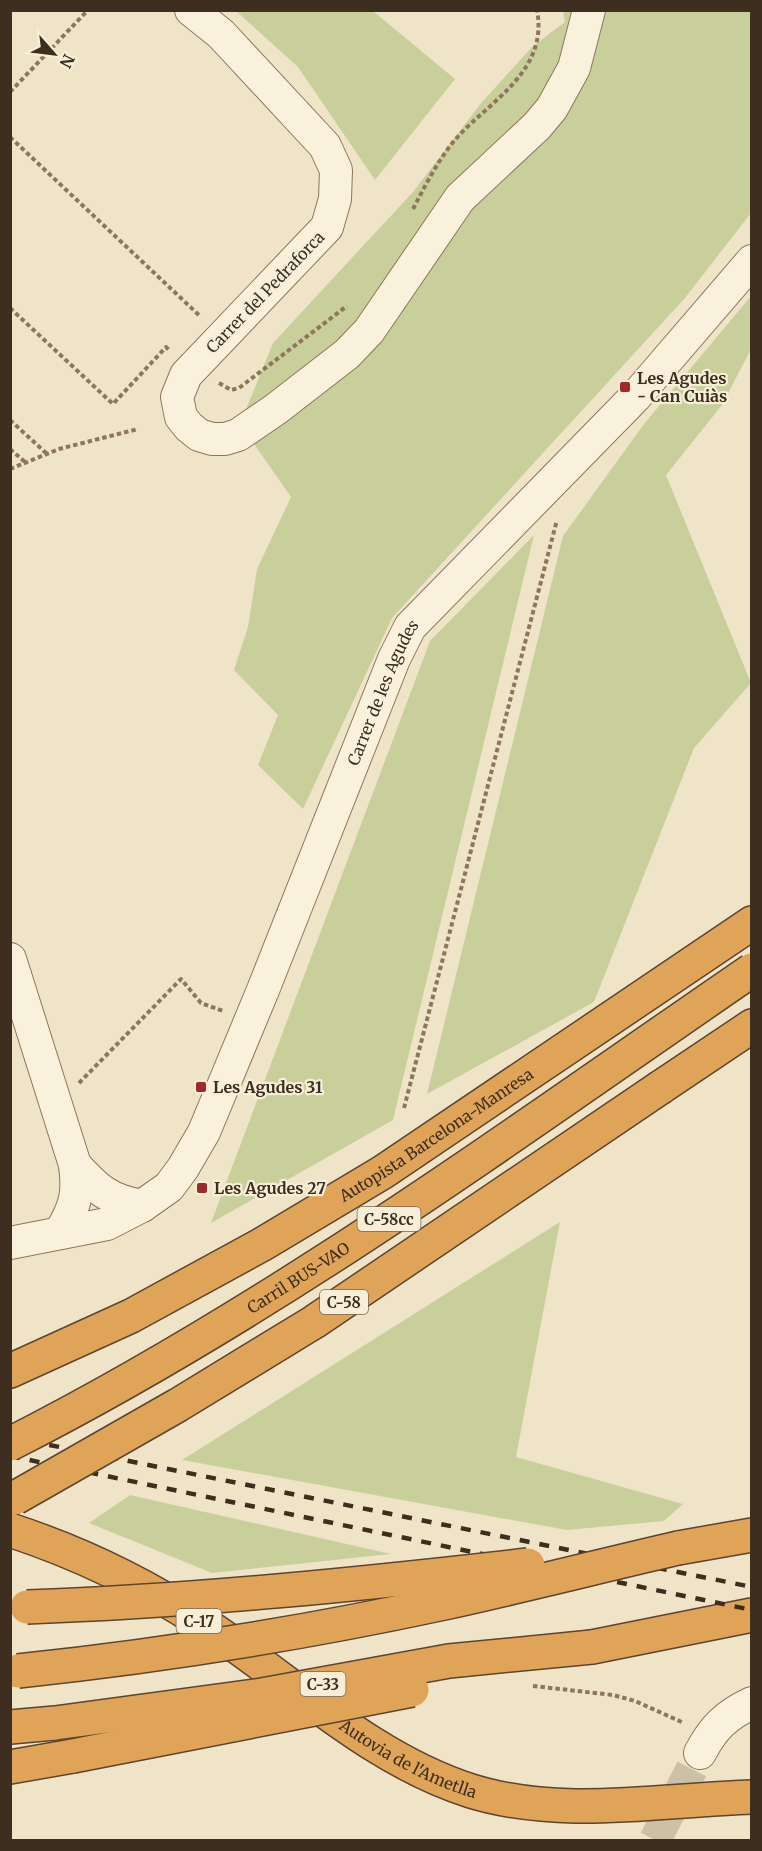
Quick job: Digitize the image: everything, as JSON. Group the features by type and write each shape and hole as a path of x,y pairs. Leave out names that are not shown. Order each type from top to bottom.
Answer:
{"highway":[{"name":"Autopista Barcelona-Manresa","path":"10,1371 131,1316 261,1245 383,1172 752,924"},
{"name":"Carril BUS-VAO","path":"10,1444 137,1376 320,1265 752,970"},
{"name":"C-58","path":"10,1500 177,1405 314,1322 752,1026"},
{"name":"Autovia de l'Ametlla","path":"10,1530 42,1540 130,1580 202,1622 370,1743 472,1791 512,1800 576,1808 752,1797"},
{"path":"14,1671 181,1651 302,1631 444,1603 678,1548 752,1535"},
{"path":"19,1607 126,1604 268,1594 678,1548"},
{"name":"C-33","path":"10,1727 262,1695 449,1661 592,1647 752,1615"},
{"path":"10,1767 455,1681 592,1647"},
{"path":"696,1799 752,1783"}],"street":[{"name":"Carrer del Pedraforca","path":"192,10 221,34 325,146 336,170 335,200 327,227 186,375 180,386 177,406 189,427 212,439 225,439 238,435 276,409 347,354 369,331 460,198 537,126 552,108 574,68 589,10"},
{"name":"Carrer de les Agudes","path":"10,1243 107,1224 142,1206 169,1187 204,1132 263,990 390,668 410,627 629,404 752,261"},
{"path":"10,959 75,1165 78,1188 73,1211 60,1233"},
{"path":"75,1165 105,1196 121,1203 142,1206"},
{"path":"700,1753 711,1731 725,1717 752,1703"}],"path":[{"path":"10,92 88,10"},
{"path":"410,215 438,162 455,140 503,96 527,66 538,33 537,10"},
{"path":"10,138 206,321"},
{"path":"212,375 225,388 231,390 239,388 325,325 351,302"},
{"path":"10,308 113,404 166,347 173,354"},
{"path":"10,420 46,453"},
{"path":"10,469 46,453 138,429"},
{"path":"10,449 26,463"},
{"path":"404,1108 559,515"},
{"path":"78,1084 182,979 201,1003 226,1013"}],"green space":[{"path":"236,11 373,11 455,79 375,180 298,67"},
{"path":"563,11 751,11 751,213 685,298 392,618 303,809 258,765 278,715 234,670 248,627 257,569 291,497 240,424 273,343 413,192 482,102 532,47 565,22"},
{"path":"751,296 751,349 722,405 666,475 751,683 694,748 594,1002 427,1094 563,536 644,424"},
{"path":"534,535 393,1120 211,1223 430,641"},
{"path":"560,1222 516,1457 683,1504 664,1521 567,1530 182,1460"},
{"path":"130,1495 391,1554 212,1573 89,1523"}],"tunnel":[{"path":"655,1840 700,1753"}],"railway":[{"path":"10,1437 752,1587"},
{"path":"10,1456 752,1610"}],"place":[{"name":"Les Agudes - Can Cuiàs","path":"625,387"},
{"name":"Les Agudes 31","path":"201,1087"},
{"name":"Les Agudes 27","path":"202,1188"}]}
